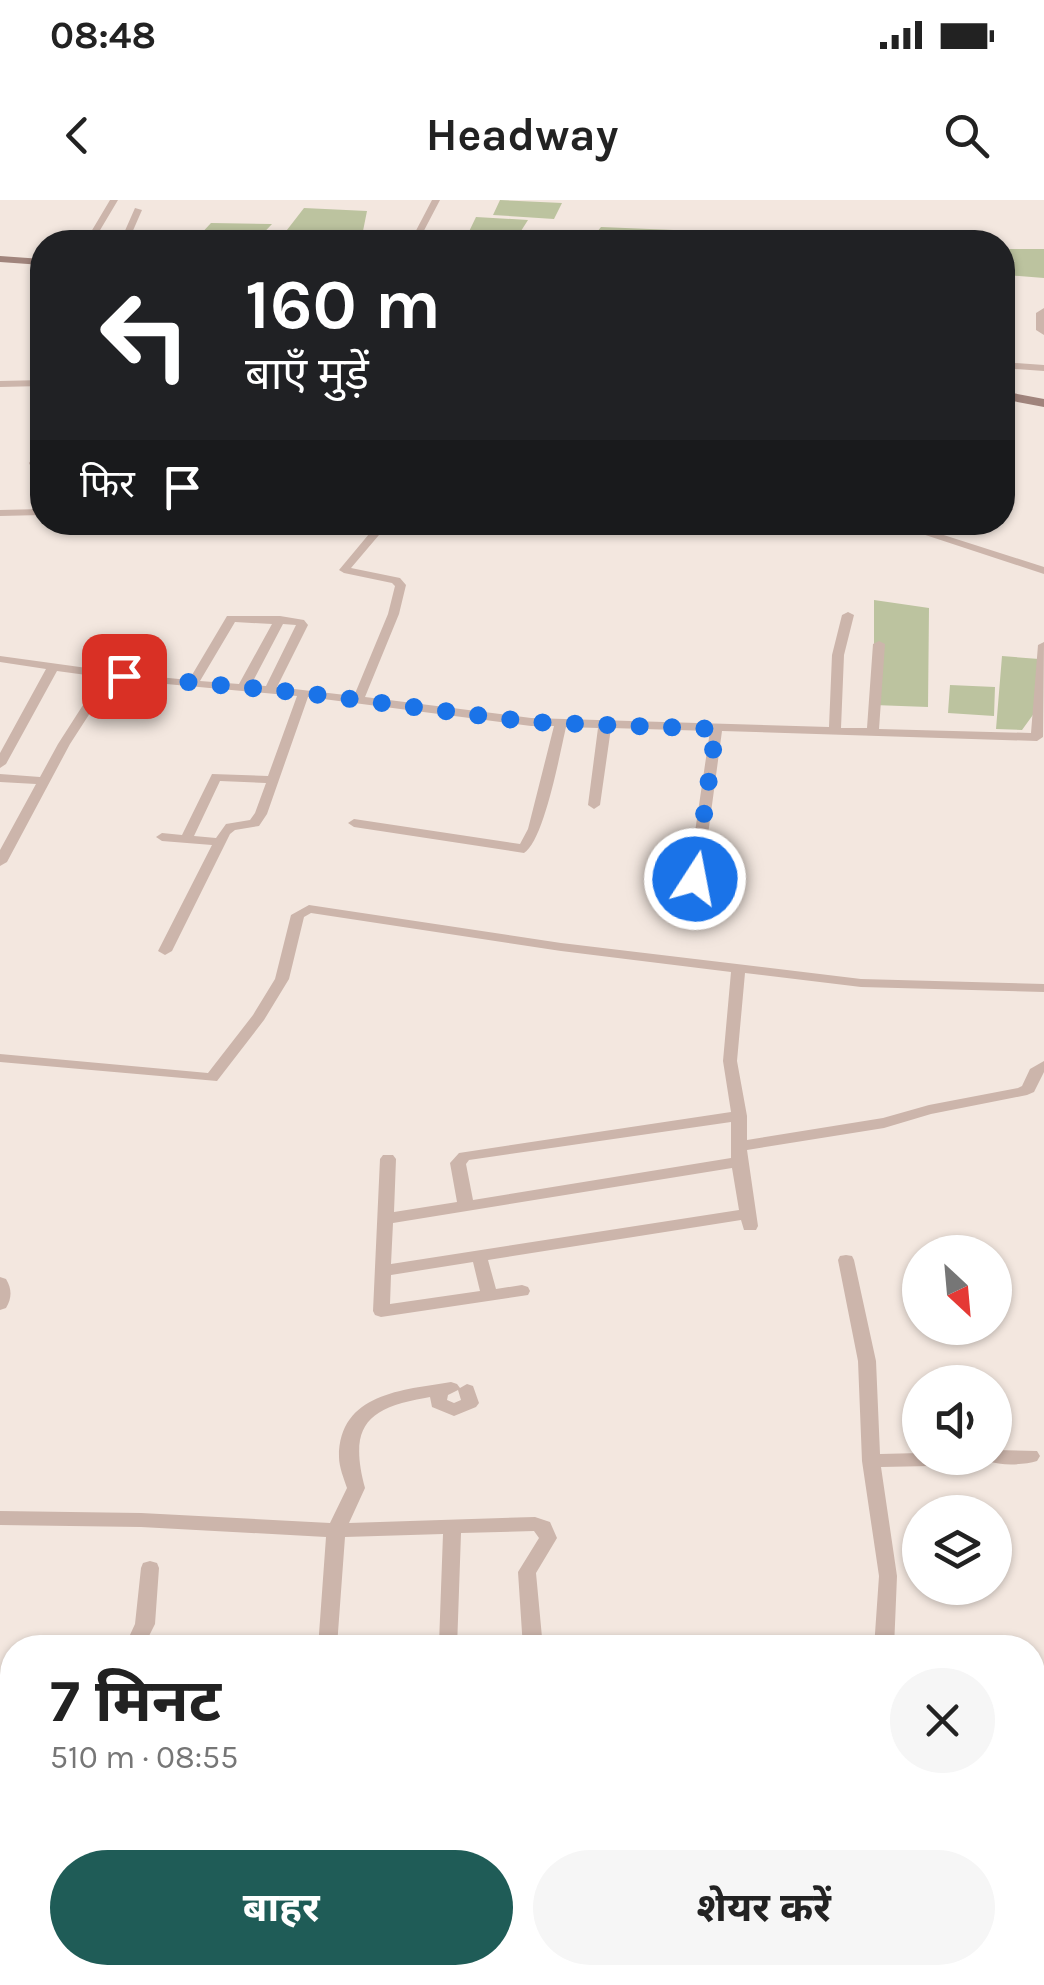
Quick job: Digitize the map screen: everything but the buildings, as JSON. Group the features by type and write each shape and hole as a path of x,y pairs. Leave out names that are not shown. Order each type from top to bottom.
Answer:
{"street":[{"path":"96,230 114,200"},
{"path":"420,230 436,200"},
{"path":"129,230 138,210"},
{"path":"0,261 30,263"},
{"path":"1044,311 1040,312 1040,330 1044,332"},
{"path":"1015,366 1044,368"},
{"path":"0,384 30,384"},
{"path":"1015,395 1044,401"},
{"path":"0,513 30,512"},
{"path":"358,700 375,651 394,618 401,585 396,580 344,570 375,535"},
{"path":"932,535 1044,571"},
{"path":"835,730 838,655 848,615"},
{"path":"193,684 231,618 296,620 302,625 270,690"},
{"path":"243,688 280,619"},
{"path":"873,731 879,644"},
{"path":"0,659 561,724 1041,737 1044,645"},
{"path":"0,764 54,666"},
{"path":"0,862 109,674"},
{"path":"166,951 227,828 256,821 304,693"},
{"path":"354,824 524,849 534,829 561,724"},
{"path":"594,806 605,724"},
{"path":"695,879 716,729"},
{"path":"0,778 44,781"},
{"path":"186,839 216,778 274,780"},
{"path":"162,837 220,842"},
{"path":"0,1058 212,1078 270,1000 286,965 298,915 309,909 738,970 878,985 1044,988"},
{"path":"381,1272 749,1221 738,1154 739,1116 730,1060 738,970"},
{"path":"384,1219 884,1124 929,1110 1022,1092 1029,1089 1034,1072 1044,1066"},
{"path":"466,1206 458,1163 464,1156 739,1116"},
{"path":"388,1159 381,1272 383,1313 522,1291"},
{"path":"479,1256 490,1296"},
{"path":"846,1260 866,1361 871,1461 888,1576 885,1635"},
{"path":"0,1283 0,1304"},
{"path":"328,1635 336,1530 356,1488 348,1458 355,1424 370,1408 402,1395 452,1391"},
{"path":"1012,1457 1031,1456"},
{"path":"871,1461 902,1460"},
{"path":"0,1518 141,1520 336,1530 536,1524 547,1532 548,1538 527,1572 532,1635"},
{"path":"449,1635 452,1525"},
{"path":"139,1635 144,1624 150,1568"}],"green space":[{"path":"500,200 562,203 554,219 493,215"},
{"path":"304,208 367,211 363,230 287,230"},
{"path":"476,217 528,220 522,230 470,230"},
{"path":"211,223 272,224 266,230 204,230"},
{"path":"601,227 674,230 599,230"},
{"path":"1015,249 1044,249 1044,278 1015,276"},
{"path":"874,600 929,608 928,707 874,705"},
{"path":"1002,656 1039,659 1035,712 1022,730 996,729"},
{"path":"950,685 995,687 994,716 948,713"}],"route":[{"path":"124,676 304,693 530,722 716,729 695,879"}]}
